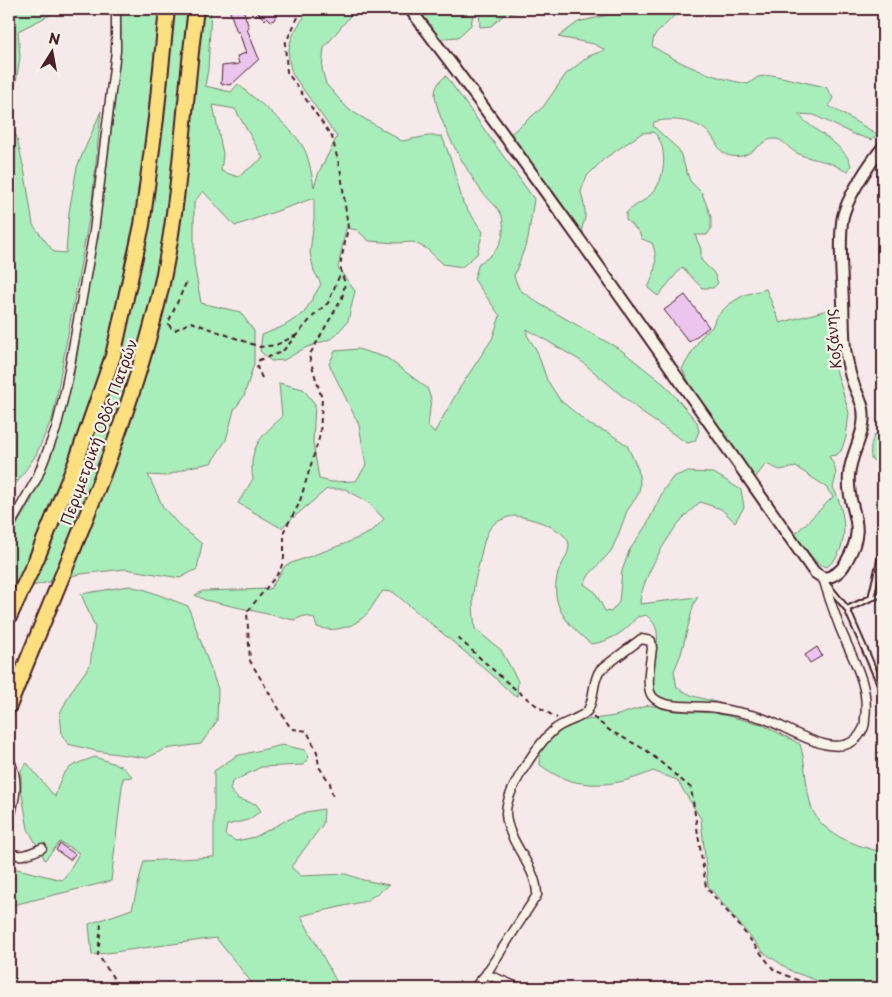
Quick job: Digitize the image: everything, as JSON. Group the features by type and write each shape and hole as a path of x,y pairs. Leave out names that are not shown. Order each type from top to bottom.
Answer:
{"highway":[{"name":"Περιμετρική Οδός Πατρών","path":"9,617 52,523 92,421 113,356 142,225 156,118 167,9"},
{"name":"Περιμετρική Οδός Πατρών","path":"9,706 115,439 139,372 164,276 178,186 196,9"}],"street":[{"path":"9,527 36,478 56,429 66,387 95,221 116,51 116,9"},
{"path":"410,9 461,76 639,323 814,572 823,578 840,629 861,676 867,705 864,728 857,738 848,745 834,746 815,742 762,718 714,707 670,705 652,698 648,690 652,648 650,641 641,639 600,670 597,674 587,712 555,729 527,763 509,798 506,813 511,834 534,877 537,895 486,974 474,988"},
{"name":"Κοζάνης","path":"823,578 837,574 854,550 858,524 850,490 849,474 864,427 863,408 852,378 846,353 841,250 842,220 850,198 879,157 883,147"},
{"path":"9,759 16,774 16,794 9,821"},
{"path":"9,852 15,856 25,855 42,848"},
{"path":"486,974 520,988"}],"lane":[{"path":"871,598 883,548"},
{"path":"823,578 847,609 883,691"},
{"path":"847,609 883,594"}],"path":[{"path":"302,9 285,44 287,72 332,137 341,173 348,228 341,261 344,283 342,298 309,356 322,399 320,435 299,504 284,531 284,558 280,571 247,612 250,661 288,724 293,729 307,731 317,752 319,767 330,783 333,798"},
{"path":"262,378 257,368 259,360 282,352 328,303 341,272"},
{"path":"186,283 168,323 171,328 176,330 191,322 260,347 276,345 297,335"},
{"path":"458,638 542,710 566,723"},
{"path":"587,712 609,730 646,750 691,788 706,887 774,970 816,988"},
{"path":"102,924 98,955 120,988"}],"green space":[{"path":"9,9 57,9 52,14 18,31 20,57 10,121 17,138 25,174 33,225 54,252 66,253 69,212 77,167 101,111 92,202 53,416 36,455 9,494"},
{"path":"120,9 211,9 208,69 205,86 231,92 238,84 276,116 294,134 306,153 314,187 319,172 337,137 293,75 289,59 290,43 308,9 358,9 324,48 322,69 326,84 348,109 402,141 428,136 442,136 463,203 483,232 477,254 462,267 443,264 427,249 413,242 369,241 357,230 346,228 338,268 355,291 348,321 333,338 305,348 284,360 271,361 260,351 262,335 284,326 304,313 321,284 314,271 310,253 314,219 314,198 235,226 203,191 194,202 194,263 201,303 240,312 254,331 254,364 244,396 234,410 226,440 211,463 190,467 166,476 148,475 163,507 178,524 202,544 197,569 180,578 125,569 80,574 9,592 9,538 31,501 51,456 73,380 101,208 113,118 121,34","holes":["213,105 235,109 263,158 238,177 221,171 223,154"]},
{"path":"413,9 474,9 471,25 458,37 436,39"},
{"path":"527,9 504,15 491,26 480,27 479,10"},
{"path":"648,10 671,10 674,16 654,36 652,46 675,59 698,70 748,84 758,77 772,75 826,87 833,98 829,106 877,134 872,140 853,134 814,115 798,114 843,151 851,166 846,171 828,162 800,155 776,139 770,139 743,156 727,155 708,132 701,127 686,121 677,120 654,122 653,126 679,150 690,181 702,193 711,217 711,229 707,235 695,235 701,249 701,260 714,273 718,283 713,288 702,288 682,267 658,296 648,288 653,277 656,260 652,243 642,239 639,232 626,220 626,213 651,194 658,185 664,160 658,137 653,132 642,133 604,159 587,176 581,191 585,210 582,228 585,245 508,136 543,107 566,74 589,56 605,50 594,44 558,37 578,22 612,14"},
{"path":"446,76 534,199 528,239 514,276 519,289 538,303 621,350 665,385 697,422 699,431 695,441 687,443 645,415 581,361 527,329 527,335 537,351 547,380 560,400 590,425 609,433 627,445 638,469 639,493 627,511 611,551 589,575 584,584 595,592 605,611 611,612 619,602 622,571 629,551 647,524 663,491 673,477 686,472 714,473 741,490 744,507 735,522 721,509 700,502 680,521 666,541 648,574 640,604 698,597 694,603 681,654 674,671 677,688 693,696 742,709 712,703 672,702 659,696 655,691 653,681 657,631 646,615 637,617 623,631 605,641 591,644 582,637 562,613 556,595 558,573 569,549 567,539 547,525 521,517 512,516 506,518 490,528 483,545 476,574 473,599 475,629 501,650 518,681 517,696 513,695 490,673 393,592 383,591 368,613 361,619 351,625 334,629 317,627 314,618 304,616 294,620 205,600 195,595 203,591 270,589 286,565 371,532 384,519 368,502 345,489 327,489 281,528 238,503 253,479 252,459 257,444 282,417 279,383 303,389 315,404 313,442 319,479 331,482 356,481 366,465 359,425 329,364 335,351 358,349 387,358 427,388 431,399 428,426 434,433 459,389 492,339 500,316 474,279 479,263 496,250 502,238 502,216 482,192 469,172 441,118 435,92 438,84"},
{"path":"766,289 780,323 831,309 836,355 835,366 849,413 846,437 841,451 836,455 829,456 835,471 833,487 841,507 844,529 840,550 827,567 818,564 794,535 833,497 825,486 796,467 780,470 766,464 754,479 696,395 682,369 701,337 712,327 716,317 728,305 744,295"},
{"path":"883,427 883,466 871,459 871,445 876,434"},
{"path":"129,586 146,590 188,606 218,689 217,721 201,744 165,749 147,758 96,751 68,744 62,735 60,713 72,690 90,665 95,627 81,594"},
{"path":"649,705 674,711 715,713 761,724 800,744 810,802 820,822 829,830 850,842 883,852 883,988 838,988 793,972 763,952 708,886 701,819 677,780 653,771 619,782 607,784 583,783 560,777 540,765 540,753 556,731 579,721 615,716"},
{"path":"282,745 305,750 309,757 303,765 261,767 232,782 230,790 238,799 256,804 261,811 248,820 227,825 225,835 236,841 255,837 306,812 324,809 323,824 291,867 301,876 346,874 363,880 389,885 366,901 301,916 340,988 256,988 216,938 92,955 89,924 132,909 144,861 214,857 214,771 236,756"},
{"path":"95,757 121,766 133,777 123,778 111,881 9,906 9,867 62,880 79,853 60,842 45,860 28,829 21,789 21,770 27,763 55,797 64,774 72,766"}],"building":[{"path":"229,9 243,9 249,28 247,29 259,59 231,85 221,84 222,66 239,64 237,56 246,53"},
{"path":"262,9 273,9 277,13 274,20 271,21 267,17 265,20 258,13"},
{"path":"685,295 709,327 689,342 664,310"},
{"path":"817,647 822,656 810,663 805,655"},
{"path":"60,844 75,854 70,860 56,850"}]}
